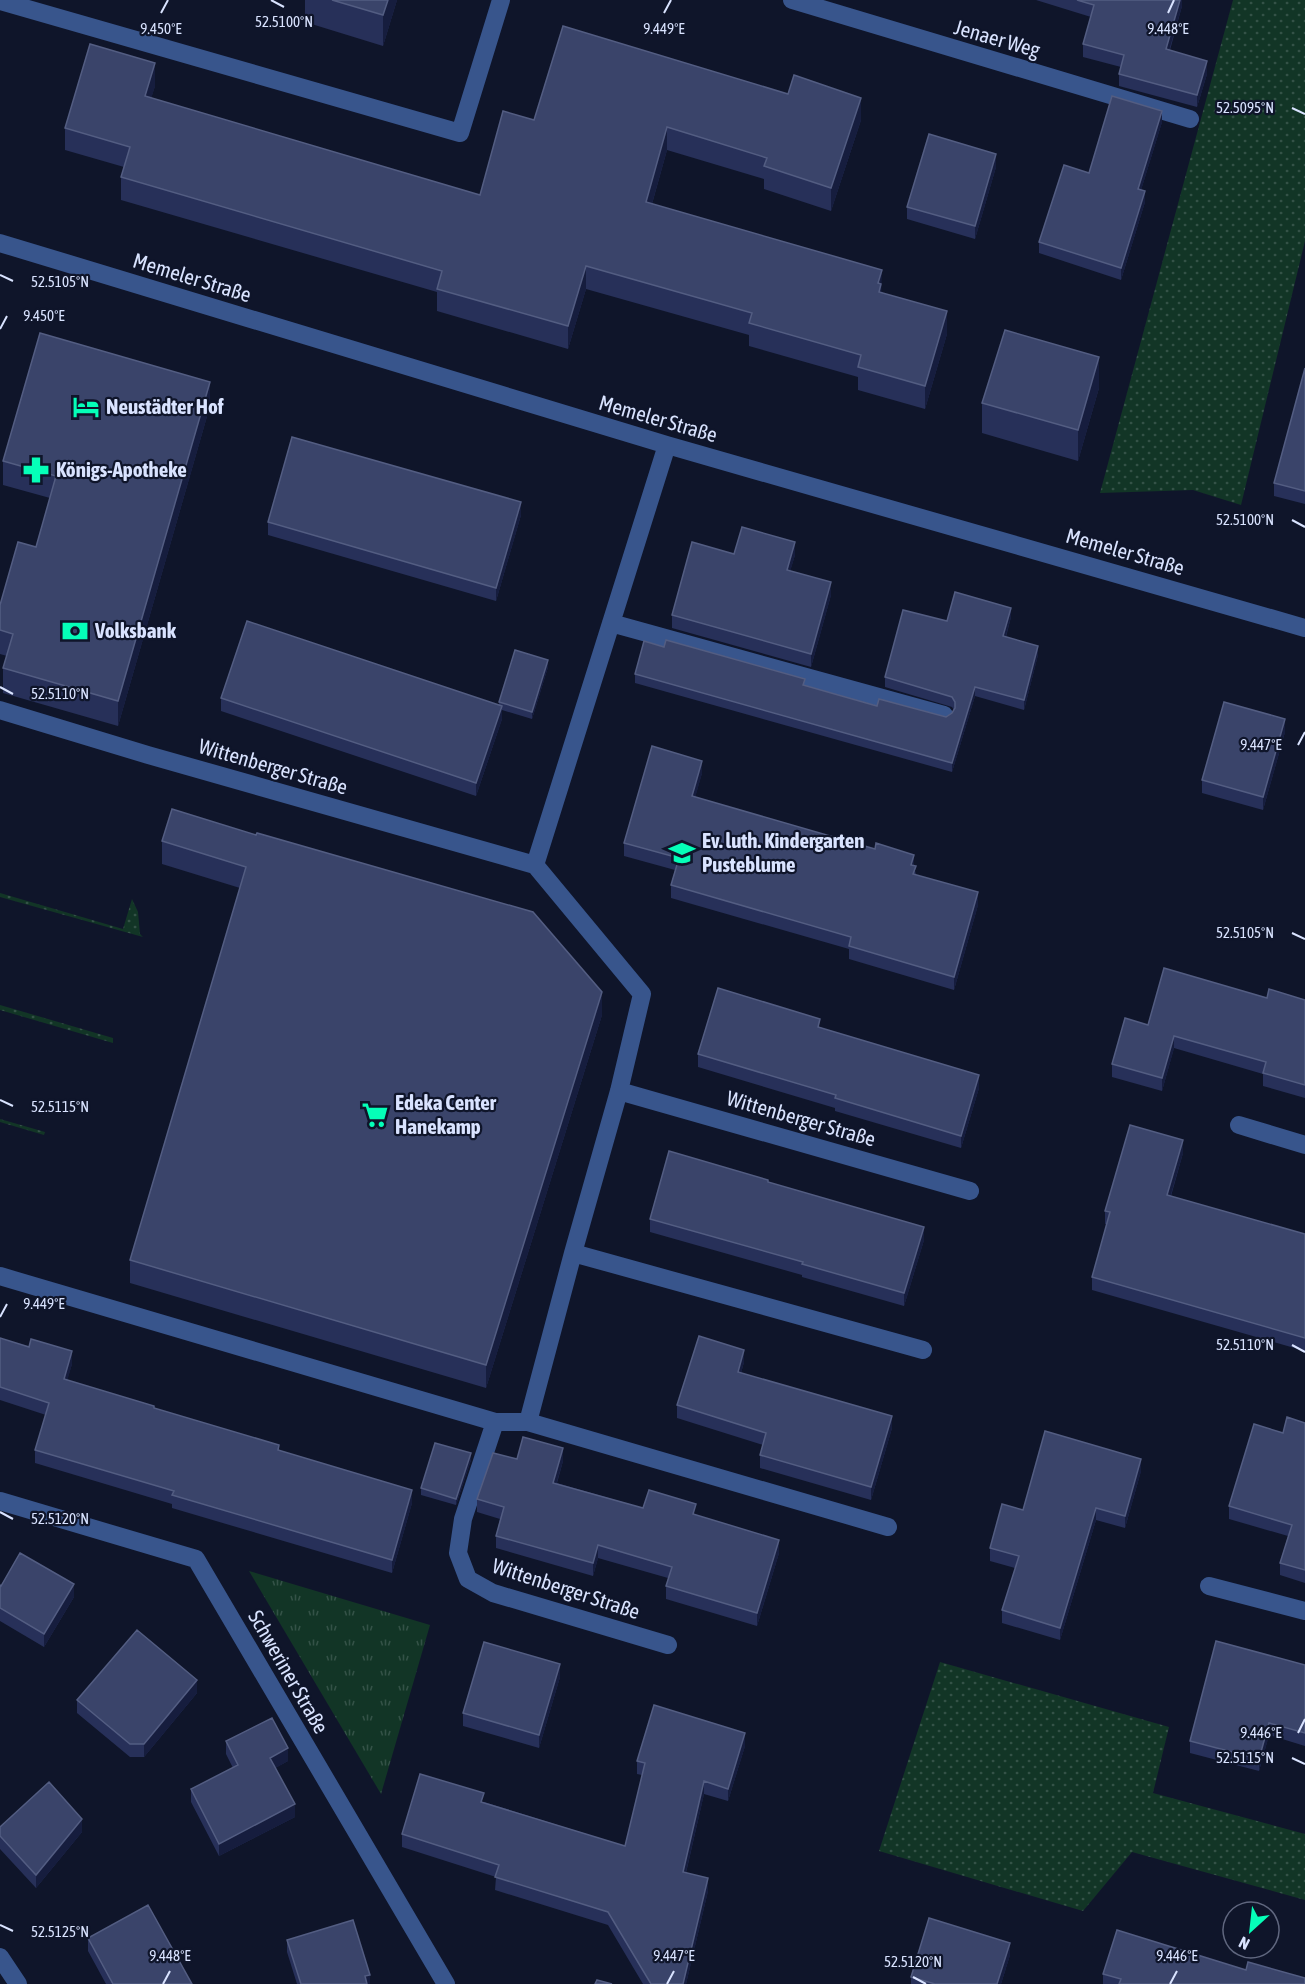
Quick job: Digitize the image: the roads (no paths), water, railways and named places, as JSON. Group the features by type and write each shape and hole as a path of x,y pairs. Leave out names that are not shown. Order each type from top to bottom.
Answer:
{"street":[{"path":"0,1 460,133 501,0"},
{"name":"Jenaer Weg","path":"792,0 1190,119"},
{"name":"Memeler Straße","path":"0,243 667,445 1305,628"},
{"path":"528,1422 619,1090 642,993 535,865 667,445"},
{"path":"611,623 944,715"},
{"name":"Wittenberger Straße","path":"0,710 148,755 535,865"},
{"name":"Wittenberger Straße","path":"619,1090 970,1191"},
{"path":"1239,1125 1305,1144"},
{"path":"573,1253 923,1350"},
{"path":"0,1276 495,1422 528,1422 888,1527"},
{"name":"Wittenberger Straße","path":"495,1422 464,1519 458,1553 468,1579 493,1593 668,1645"},
{"name":"Schweriner Straße","path":"0,1501 196,1559 446,1984"},
{"path":"1209,1586 1305,1611"},
{"path":"0,1957 18,1984"}],"place":[{"name":"Neustädter Hof","path":"86,407"},
{"name":"Königs-Apotheke","path":"36,470"},
{"name":"Volksbank","path":"75,631"},
{"name":"Ev. luth. Kindergarten Pusteblume","path":"682,853"},
{"name":"Edeka Center Hanekamp","path":"375,1115"}]}
